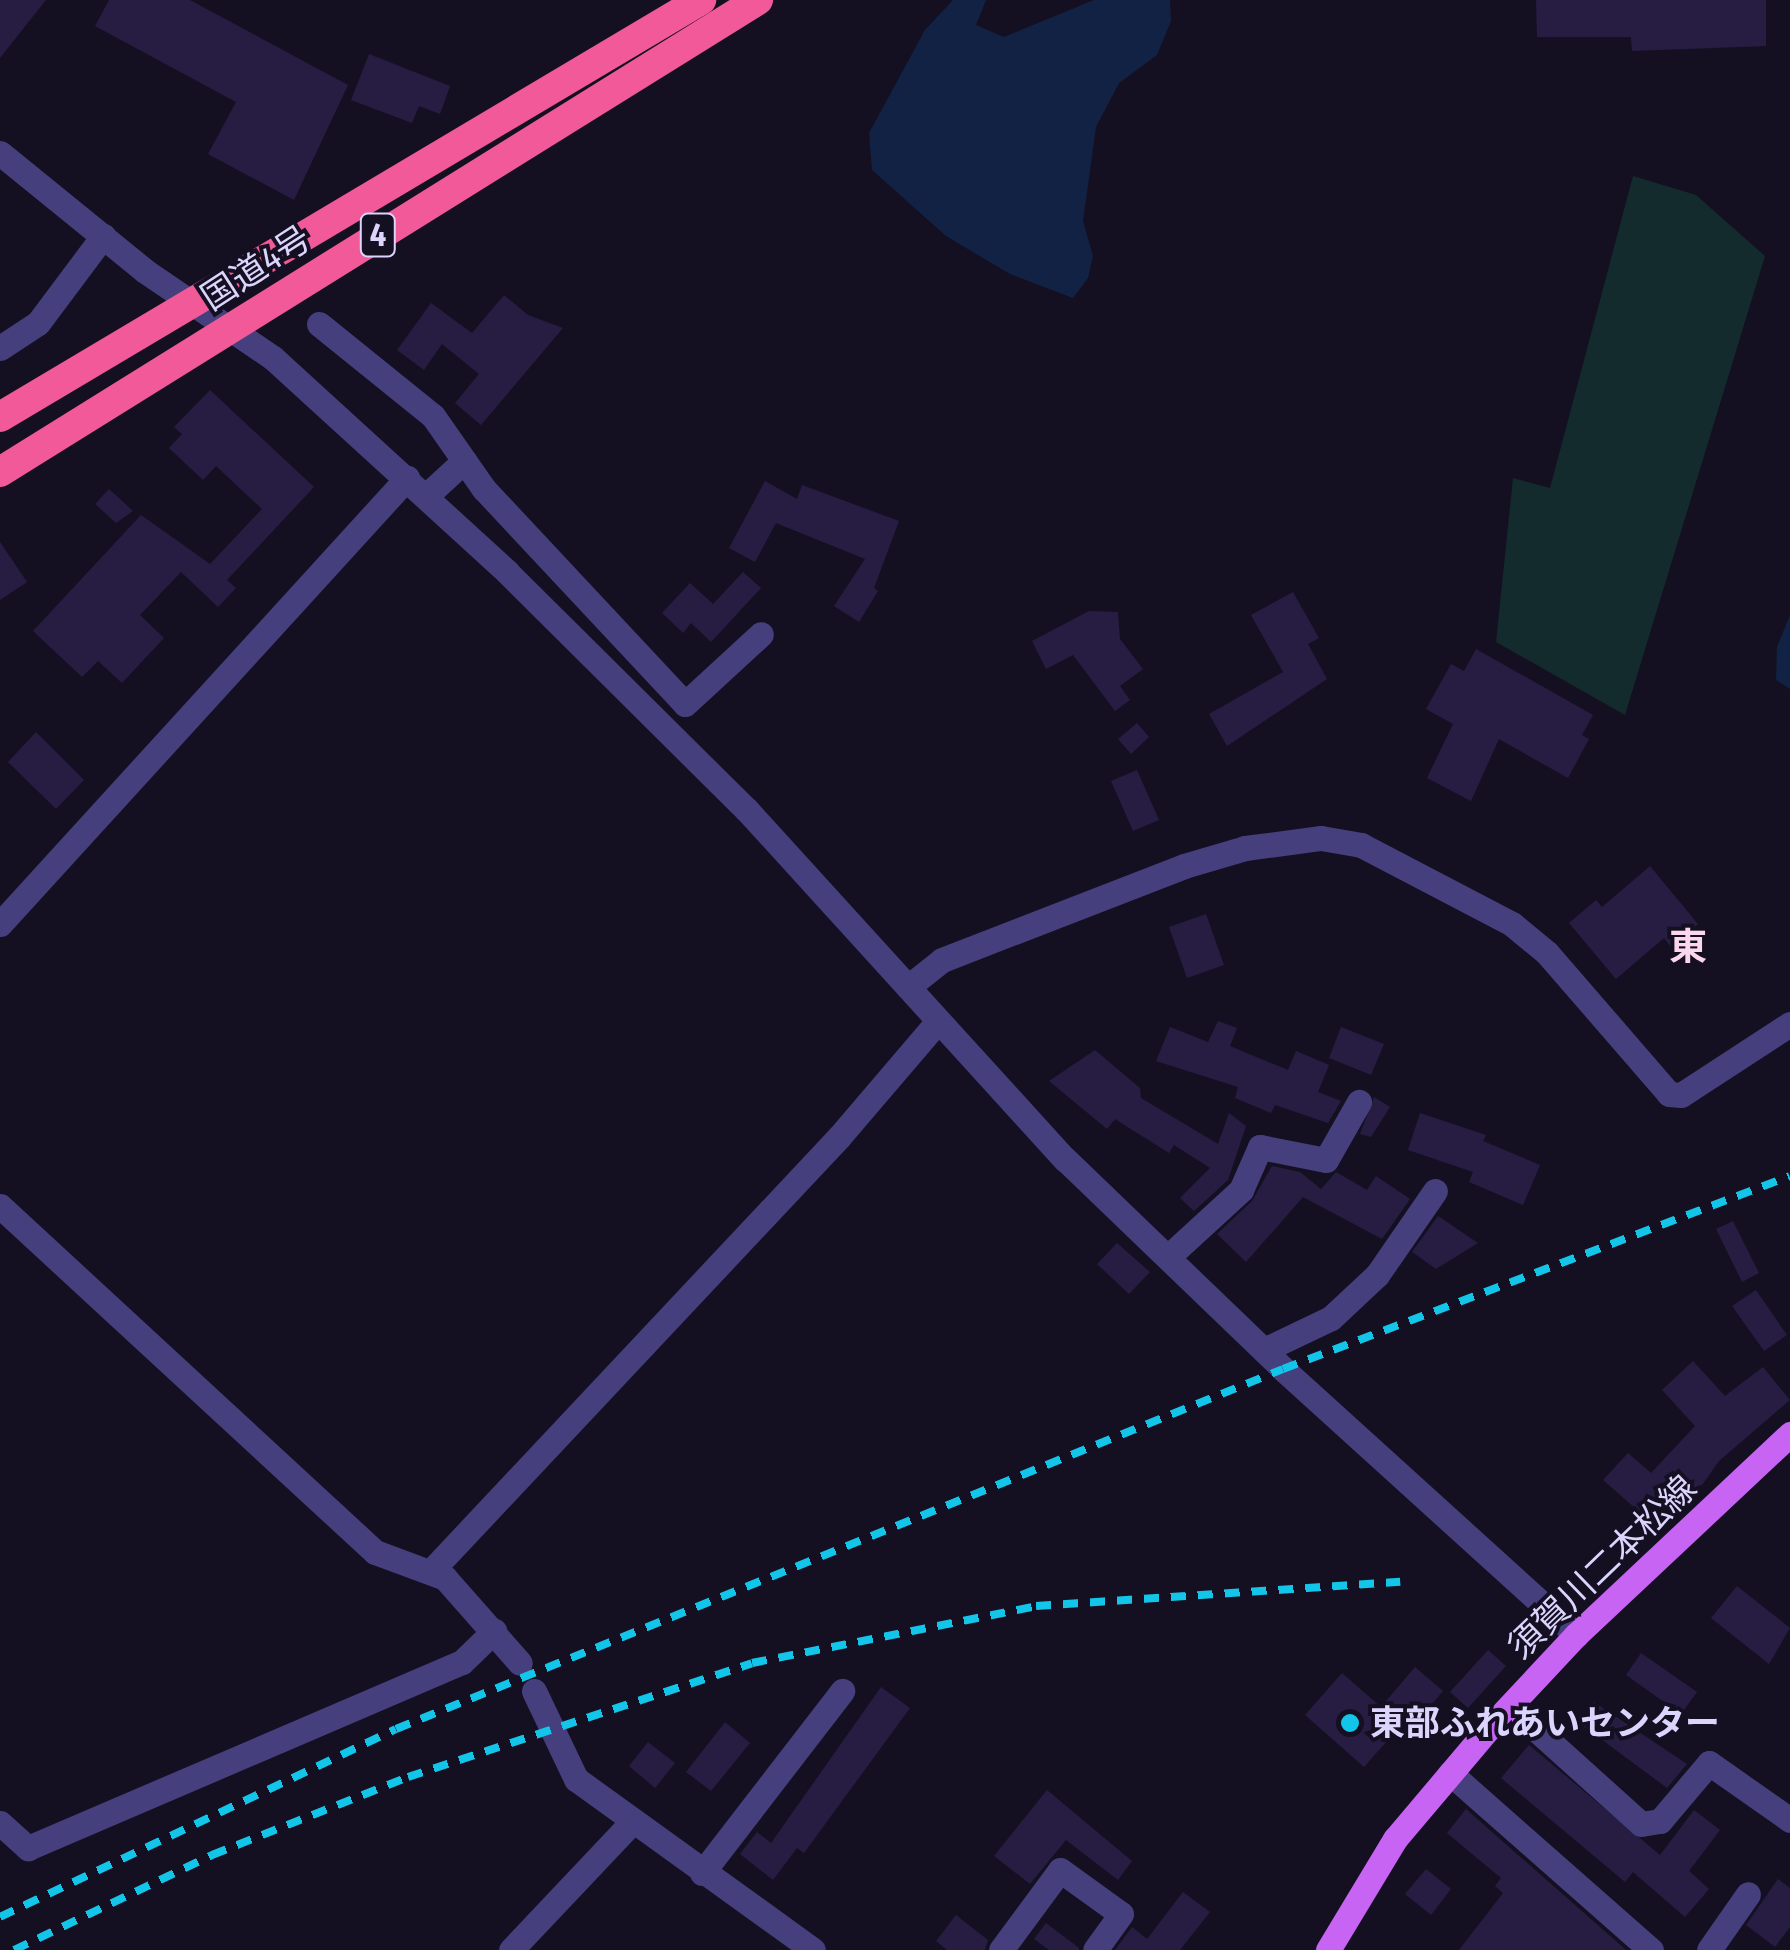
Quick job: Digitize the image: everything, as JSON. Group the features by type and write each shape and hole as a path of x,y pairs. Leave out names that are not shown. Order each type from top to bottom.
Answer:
{"highway":[{"name":"国道4号","path":"0,417 702,0"},
{"name":"国道4号","path":"0,472 758,0"}],"main road":[{"name":"須賀川二本松線","path":"1328,1950 1395,1839 1450,1773 1576,1636 1790,1434"}],"street":[{"path":"0,153 103,236 232,328 417,487 746,809 1065,1158 1264,1350 1576,1636"},
{"path":"0,348 38,322 103,236"},
{"path":"319,324 434,416 464,462 584,601 685,704 761,634"},
{"path":"0,924 417,487 464,462"},
{"path":"908,987 942,960 1184,866 1245,848 1321,838 1361,846 1512,924 1547,953 1668,1094 1682,1094 1790,1024"},
{"path":"433,1569 839,1137 938,1022"},
{"path":"1169,1256 1241,1190 1260,1147 1326,1160 1358,1102"},
{"path":"1264,1350 1331,1318 1377,1275 1435,1191"},
{"path":"0,1206 376,1552 433,1569 494,1630 520,1663"},
{"path":"0,1823 28,1848 462,1662 494,1630"},
{"path":"534,1691 576,1779 813,1950"},
{"path":"702,1873 842,1691"},
{"path":"1510,1706 1641,1824 1660,1821 1708,1763 1790,1820"},
{"path":"1450,1773 1651,1950"},
{"path":"511,1950 632,1822"},
{"path":"1001,1950 1060,1870 1121,1914 1095,1950"},
{"path":"1709,1950 1748,1894"}],"green space":[{"path":"1633,176 1696,195 1765,256 1625,715 1496,642 1513,478 1550,488"}],"water":[{"path":"953,0 986,0 976,25 1004,37 1094,0 1170,0 1171,21 1157,55 1119,83 1096,127 1083,221 1093,256 1088,278 1073,298 1010,274 946,236 872,170 869,133 925,30"},
{"path":"1790,615 1790,689 1776,680 1777,647"}],"building":[{"path":"0,0 46,0 0,58"},
{"path":"109,0 190,0 348,85 294,200 208,154 236,102 95,26"},
{"path":"1536,0 1766,0 1766,46 1632,51 1631,37 1537,37"},
{"path":"369,54 450,86 440,114 419,106 412,123 351,100"},
{"path":"504,295 528,315 563,328 481,425 455,403 479,374 442,344 424,370 397,350 431,303 472,333"},
{"path":"210,390 314,487 227,580 236,588 218,607 181,572 140,615 164,638 122,683 98,661 82,677 33,631 141,515 210,564 262,509 216,466 203,480 169,448 182,434 174,427"},
{"path":"765,481 797,499 802,485 899,521 874,588 878,591 859,622 834,606 865,559 776,523 755,562 729,548"},
{"path":"109,489 133,511 116,523 95,504"},
{"path":"0,542 27,582 0,600"},
{"path":"743,572 761,588 711,642 691,623 683,633 662,613 690,583 713,604"},
{"path":"1293,592 1319,638 1308,644 1327,679 1227,746 1209,714 1283,672 1251,615"},
{"path":"1089,611 1118,612 1120,639 1143,669 1120,686 1130,700 1115,711 1073,655 1046,669 1032,641"},
{"path":"1476,649 1593,715 1582,735 1589,739 1568,778 1499,739 1471,801 1427,778 1453,724 1426,709 1451,664 1464,671"},
{"path":"1137,723 1149,737 1131,754 1118,739"},
{"path":"36,732 84,780 56,809 8,762"},
{"path":"1137,770 1159,820 1133,831 1111,781"},
{"path":"1650,866 1698,924 1671,947 1664,938 1616,979 1569,923 1596,900 1602,907"},
{"path":"1206,914 1224,965 1187,978 1169,927"},
{"path":"1218,1021 1237,1028 1230,1046 1288,1070 1296,1051 1329,1065 1318,1092 1341,1101 1328,1123 1275,1105 1271,1113 1235,1098 1238,1087 1156,1061 1170,1027 1208,1042"},
{"path":"1341,1027 1384,1044 1371,1075 1329,1058"},
{"path":"1095,1050 1140,1088 1141,1098 1218,1144 1229,1113 1246,1126 1228,1180 1194,1211 1180,1198 1210,1168 1174,1145 1169,1153 1115,1119 1107,1129 1049,1081"},
{"path":"1374,1097 1390,1107 1371,1137 1360,1134"},
{"path":"1420,1113 1486,1135 1483,1141 1540,1165 1523,1205 1469,1182 1473,1172 1408,1150"},
{"path":"1272,1166 1300,1172 1321,1189 1336,1172 1367,1190 1376,1176 1410,1199 1382,1239 1303,1197 1246,1262 1217,1234 1252,1201"},
{"path":"1438,1216 1478,1243 1436,1269 1412,1252"},
{"path":"1733,1221 1759,1273 1742,1282 1716,1229"},
{"path":"1117,1243 1150,1272 1129,1294 1097,1264"},
{"path":"1756,1290 1787,1335 1764,1351 1732,1306"},
{"path":"1693,1361 1725,1396 1763,1367 1790,1400 1719,1461 1695,1495 1676,1479 1643,1515 1603,1480 1628,1453 1651,1473 1695,1426 1662,1390"},
{"path":"1737,1586 1790,1628 1769,1664 1711,1618"},
{"path":"1488,1650 1506,1666 1468,1708 1450,1692"},
{"path":"1641,1653 1697,1692 1681,1714 1626,1675"},
{"path":"1415,1667 1443,1691 1425,1712 1418,1706 1364,1767 1305,1715 1342,1673 1381,1707"},
{"path":"881,1687 910,1708 804,1853 797,1848 773,1880 740,1854 757,1832 771,1843"},
{"path":"1594,1702 1687,1764 1667,1788 1578,1722"},
{"path":"725,1722 750,1743 711,1791 686,1772"},
{"path":"648,1742 675,1763 655,1788 629,1766"},
{"path":"1529,1745 1660,1855 1694,1810 1720,1830 1689,1871 1709,1889 1685,1917 1633,1872 1625,1882 1501,1778"},
{"path":"1047,1790 1132,1861 1118,1880 1066,1840 1030,1884 994,1856"},
{"path":"1466,1809 1626,1950 1459,1950 1503,1893 1495,1886 1501,1878 1447,1833"},
{"path":"1426,1869 1451,1889 1431,1915 1405,1894"},
{"path":"1778,1879 1790,1888 1790,1927 1775,1947 1746,1925"},
{"path":"1183,1892 1210,1912 1180,1950 1115,1950 1132,1927 1147,1939"},
{"path":"956,1915 988,1940 985,1950 947,1950 936,1941"},
{"path":"1046,1923 1079,1950 1049,1950 1034,1939"}],"railway":[{"path":"0,1917 396,1729 1283,1369 1790,1176"},
{"path":"14,1950 212,1855 408,1777 752,1663 1036,1606 1400,1582"}],"place":[{"name":"東部ふれあいセンター","path":"1350,1723"}],"district":[{"name":"東","path":"1688,948"}]}
